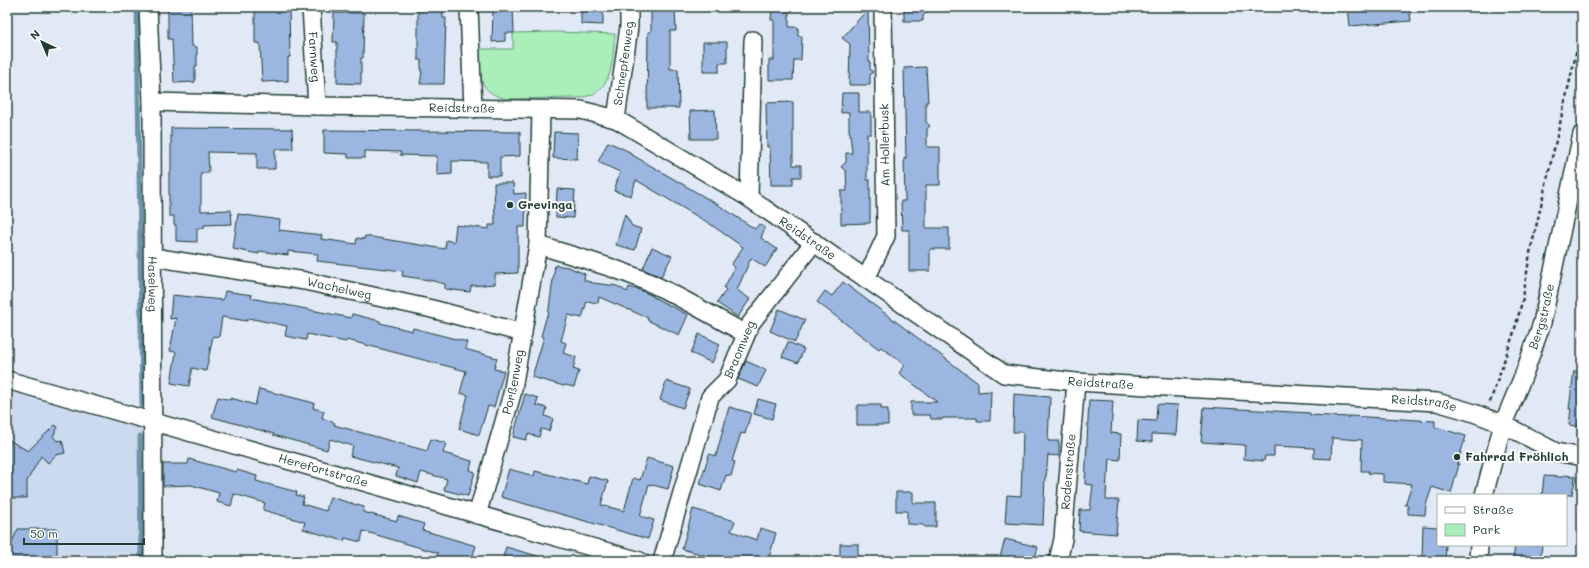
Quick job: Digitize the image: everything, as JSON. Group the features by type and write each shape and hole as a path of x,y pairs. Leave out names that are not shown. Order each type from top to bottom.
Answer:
{"street":[{"name":"Haselweg","path":"148,7 152,102 153,561"},
{"name":"Farnweg","path":"311,7 317,106"},
{"path":"469,7 473,109"},
{"name":"Schnepfenweg","path":"616,119 629,27 629,7"},
{"name":"Am Hollerbusk","path":"866,279 886,236 883,7"},
{"path":"749,198 753,40"},
{"name":"Reidstraße","path":"152,102 581,110 616,119 749,198 1004,374 1076,382 1437,402 1483,416 1503,424 1556,452 1582,457"},
{"name":"Porßenweg","path":"477,515 512,394 538,245 541,110"},
{"name":"Bergstraße","path":"1484,494 1503,424 1524,374 1542,323 1582,134"},
{"name":"Braomweg","path":"662,561 710,397 727,380 751,323 814,242"},
{"path":"538,245 602,264 629,274 664,290 746,334"},
{"name":"Wachelweg","path":"153,257 305,281 432,309 523,333"},
{"name":"Herefortstraße","path":"7,380 640,561"},
{"name":"Rodenstraße","path":"1058,561 1063,540 1076,382"},
{"path":"1478,561 1479,546"}],"path":[{"path":"1582,7 1582,14"},
{"path":"1483,416 1514,332 1523,298 1530,253 1582,28"}],"shaded area":[{"path":"7,391 142,429 145,561 7,561"}],"green space":[{"path":"554,32 615,34 612,65 605,83 599,90 591,95 580,98 507,99 497,96 485,87 480,74 479,49 513,49 513,33"}],"building":[{"path":"168,7 191,7 192,46 197,47 195,82 174,83 172,39 168,39"},
{"path":"255,7 289,7 290,57 288,57 288,81 262,82 260,43 255,43"},
{"path":"418,7 443,7 443,18 446,18 444,84 420,84 422,72 421,60 418,60"},
{"path":"493,7 513,7 514,33 505,33 505,41 492,42"},
{"path":"583,7 603,7 603,25 581,24 581,12 583,12"},
{"path":"651,7 675,7 676,31 670,31 670,69 678,69 679,108 647,108 648,32 651,32"},
{"path":"772,7 789,7 789,27 798,27 798,36 802,36 801,60 794,60 793,80 769,80 769,60 774,60 774,20 771,20"},
{"path":"904,7 932,7 923,16 923,21 904,21"},
{"path":"1348,7 1409,7 1411,21 1350,26"},
{"path":"868,9 869,62 870,69 873,72 870,75 870,85 849,85 850,44 842,38"},
{"path":"334,13 364,13 361,84 337,83 337,42 333,42"},
{"path":"703,42 727,42 727,63 719,63 719,72 703,72"},
{"path":"926,67 928,102 926,102 926,122 930,126 927,129 927,147 940,147 940,185 926,185 926,228 949,228 949,249 930,249 930,271 909,271 909,230 902,230 901,201 905,201 904,158 906,158 904,68"},
{"path":"842,93 859,93 859,112 871,112 871,134 867,134 867,180 870,180 870,223 841,224 841,191 847,191 846,171 841,167 846,162 846,153 852,153 849,131 849,112 841,113"},
{"path":"793,102 793,165 801,165 801,177 793,177 793,185 771,185 770,147 767,147 766,103"},
{"path":"715,110 716,139 691,139 690,111"},
{"path":"171,128 292,129 293,149 275,149 275,169 257,169 257,153 208,152 209,173 201,173 201,211 231,210 232,224 204,225 204,228 197,228 197,242 176,241 176,225 174,225 174,216 169,216"},
{"path":"324,130 520,132 520,156 500,157 500,176 487,176 487,162 452,161 452,174 437,175 437,156 400,155 401,152 365,151 365,158 348,158 348,154 324,153"},
{"path":"554,132 578,133 577,159 553,158"},
{"path":"608,142 630,152 629,153 720,206 755,229 759,224 765,227 761,238 777,249 765,267 751,258 737,290 750,299 738,317 717,303 726,290 724,288 735,267 731,265 743,247 710,224 636,180 631,196 614,191 620,172 598,162"},
{"path":"494,183 513,183 514,194 526,193 525,227 518,227 518,273 495,274 495,284 471,286 470,292 445,289 445,284 402,276 403,271 317,261 318,254 288,251 288,255 259,251 259,254 233,249 238,214 280,220 279,230 322,235 321,239 356,244 357,238 364,239 365,236 445,249 446,240 454,242 456,225 489,229 489,225 495,225"},
{"path":"557,189 575,190 573,218 556,217"},
{"path":"625,214 632,226 641,229 635,250 616,245"},
{"path":"652,247 672,256 661,277 643,269"},
{"path":"555,265 568,267 585,274 584,280 593,283 617,286 627,292 629,287 635,288 688,315 679,335 647,320 648,318 599,297 598,303 587,301 582,318 568,315 561,341 566,343 563,353 576,357 573,369 579,371 574,387 564,386 532,377 544,337 541,336 547,315 548,316"},
{"path":"843,282 978,383 978,392 991,391 990,421 977,421 977,418 931,419 930,415 911,415 911,402 937,402 899,373 905,365 881,347 879,349 817,302 825,291 832,296"},
{"path":"225,291 252,295 251,298 351,318 352,314 412,331 413,328 467,342 465,349 497,358 494,369 504,371 494,407 488,406 479,435 459,429 468,395 460,393 466,371 347,340 346,342 307,334 306,340 285,336 287,326 248,318 247,321 222,317 219,337 213,336 206,371 192,368 189,386 171,383 176,352 170,351 176,318 170,319 172,295 223,300"},
{"path":"779,309 805,320 795,342 770,331"},
{"path":"699,334 720,344 712,363 691,353"},
{"path":"788,342 804,349 798,363 782,357"},
{"path":"746,361 766,370 758,387 738,379"},
{"path":"1574,371 1582,371 1582,427 1569,425 1571,409 1569,409"},
{"path":"666,381 690,389 683,408 660,400"},
{"path":"259,389 314,403 313,408 324,411 322,418 335,423 334,425 427,451 431,439 446,443 443,453 472,461 470,470 475,472 468,496 444,490 447,479 421,472 418,483 396,476 398,468 350,456 353,446 330,439 327,450 212,417 218,397 231,400 231,398 255,405"},
{"path":"525,394 538,398 536,405 547,408 545,416 553,419 549,431 541,429 539,437 528,434 526,440 513,437"},
{"path":"1014,394 1050,397 1048,441 1059,441 1059,456 1048,455 1045,477 1043,525 1005,523 1007,495 1021,496 1023,432 1013,432"},
{"path":"758,399 776,404 772,419 754,414"},
{"path":"1089,400 1113,401 1111,433 1121,434 1120,460 1110,459 1109,473 1107,475 1106,500 1119,500 1116,534 1079,531 1080,510 1090,510 1093,485 1085,484"},
{"path":"1157,404 1178,405 1176,435 1152,434 1152,442 1137,441 1138,420 1156,421"},
{"path":"857,405 881,405 881,409 888,409 888,425 857,425"},
{"path":"729,407 751,413 745,434 741,433 732,461 735,462 731,476 726,475 721,491 700,484 709,454 716,456"},
{"path":"1204,407 1310,413 1310,415 1435,421 1435,427 1466,436 1457,464 1459,464 1451,493 1432,487 1426,505 1425,515 1408,514 1408,505 1405,505 1412,484 1383,482 1383,474 1361,471 1362,440 1332,438 1331,459 1314,458 1314,448 1274,446 1274,456 1265,456 1264,461 1244,459 1245,445 1201,442"},
{"path":"55,425 58,427 53,436 57,441 62,440 65,453 56,455 48,463 41,456 27,481 27,498 7,498 7,439 28,451"},
{"path":"647,458 674,466 668,489 649,484 640,516 654,520 648,539 501,497 509,469 534,476 535,471 587,484 589,476 608,481 601,505 624,511 633,478 640,480"},
{"path":"189,459 236,472 237,470 257,476 256,481 297,492 296,495 304,497 302,504 326,511 330,497 364,507 363,512 397,521 398,516 424,524 422,530 476,546 471,561 434,561 438,553 363,531 361,542 345,538 344,541 303,529 305,522 263,510 265,503 234,494 231,506 217,502 219,493 191,485 163,486 163,464 188,464"},
{"path":"1564,475 1575,476 1572,495 1542,494 1544,476 1561,477"},
{"path":"896,492 913,492 913,503 936,503 936,527 907,524 907,511 896,511"},
{"path":"693,509 735,521 731,531 757,540 760,528 776,533 768,561 726,561 682,549"},
{"path":"1423,526 1437,527 1437,546 1446,546 1445,561 1422,560"},
{"path":"18,529 57,529 57,561 8,561 8,551"},
{"path":"1005,539 1038,547 1034,561 999,561"},
{"path":"840,544 858,544 858,561 840,561"},
{"path":"1515,546 1542,546 1540,561 1513,560"},
{"path":"506,547 541,557 541,561 502,561"}],"waterway":[{"path":"137,7 142,405"},
{"path":"140,436 141,561"}],"place":[{"name":"Grevinga","path":"510,205"},
{"name":"Fahrrad Fröhlich","path":"1457,457"}]}
